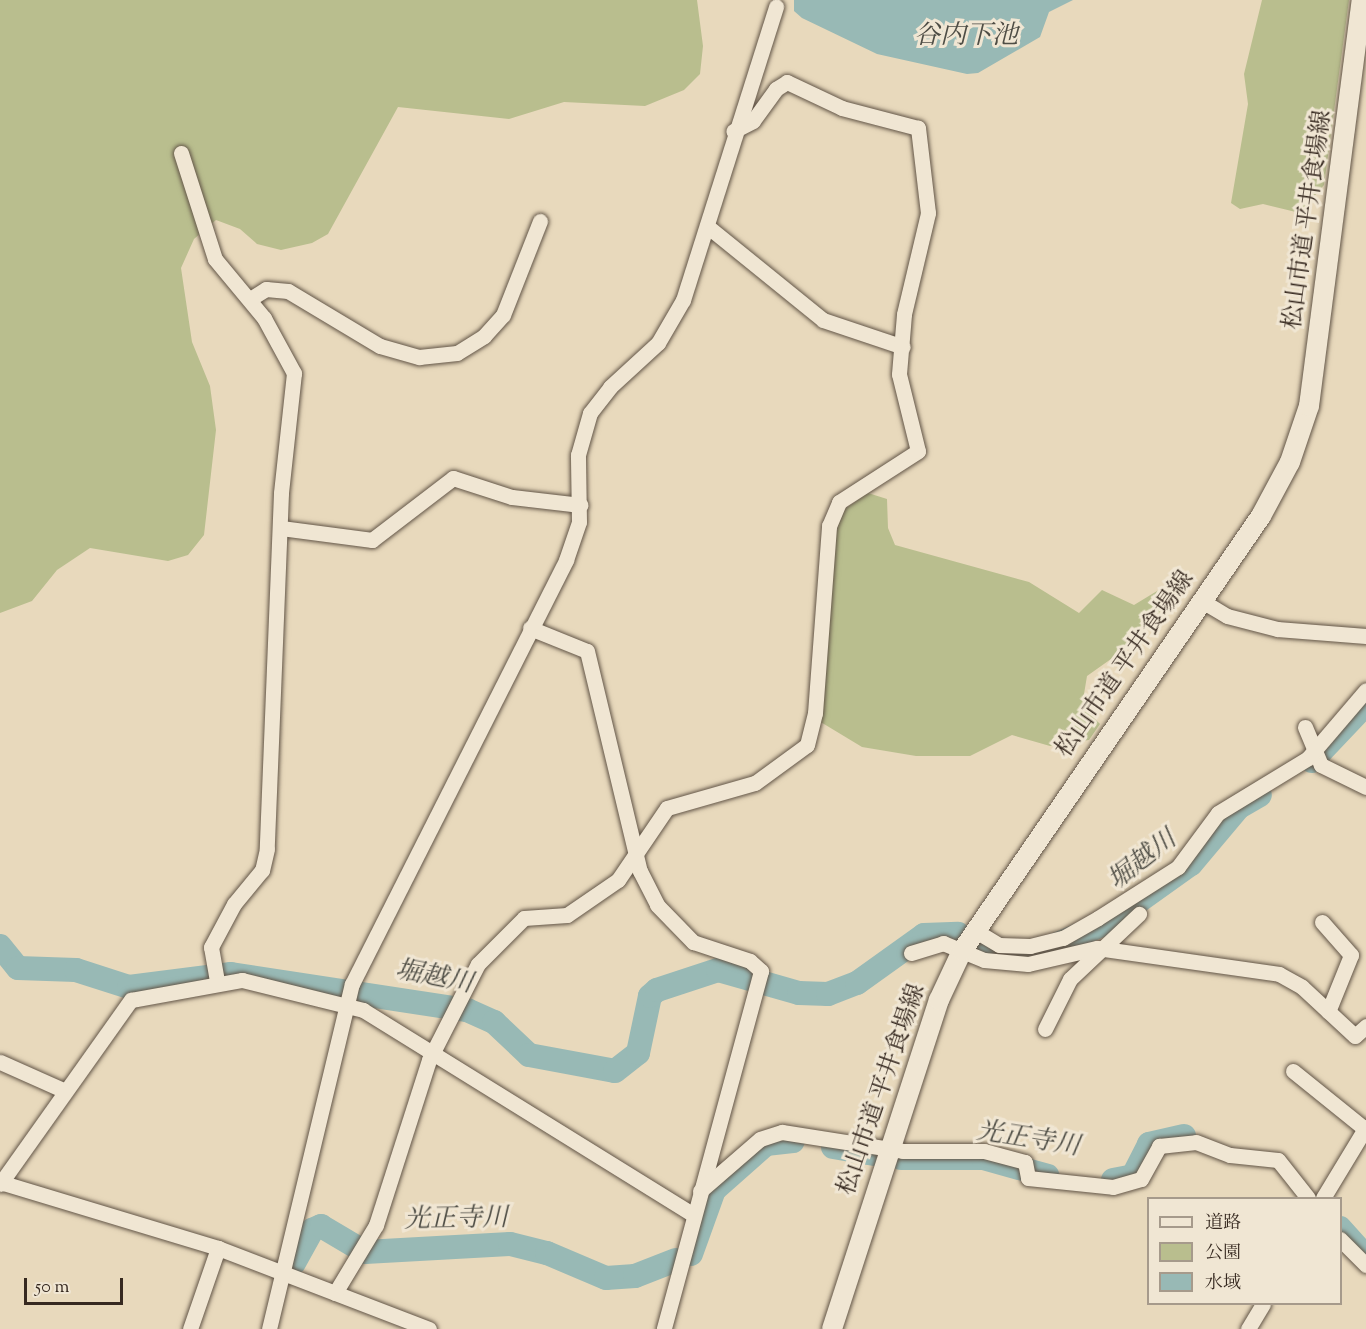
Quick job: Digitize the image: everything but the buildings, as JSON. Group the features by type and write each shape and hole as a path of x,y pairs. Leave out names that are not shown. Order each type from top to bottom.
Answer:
{"street":[{"name":"松山市道 平井食場線","path":"832,1329 939,1000 962,951 974,930 1277,490 1309,406 1362,0"},
{"path":"269,1329 348,994 566,560 581,505 578,455 584,427 604,394 647,356 674,320 707,226 734,131 776,6"},
{"path":"334,1293 376,1225 433,1053 478,964 524,918 567,915 581,908 618,880 667,808 755,783 807,745 815,713 829,526 839,502 918,451 900,388 913,265 928,213 918,128 842,108 787,82 781,83 753,120 734,131"},
{"path":"181,153 214,259 250,299 294,373 281,528 267,849 262,870 217,932 211,947 216,978"},
{"path":"250,299 266,289 288,291 380,346 419,357 457,353 499,321 540,221"},
{"path":"707,226 823,320 903,346"},
{"path":"281,528 372,540 453,478 512,497 581,505"},
{"path":"1202,601 1227,616 1277,629 1366,636"},
{"path":"530,628 587,651 637,853 657,905 681,934 705,948 750,961 760,982 693,1215 664,1329"},
{"path":"1045,1029 1070,979 1097,948 1103,927 1178,867 1218,813 1316,758 1366,690"},
{"path":"1305,726 1316,758 1366,787"},
{"path":"974,930 999,945 1030,946 1103,927 1139,914"},
{"path":"1322,922 1351,955 1328,1012"},
{"path":"912,953 931,943 1004,964 1028,964 1097,948 1279,974 1355,1035 1366,1026"},
{"path":"429,1329 218,1248 0,1183 131,1000 216,978 348,994 433,1053 693,1215"},
{"path":"0,1062 65,1090"},
{"path":"1293,1071 1365,1128 1324,1197"},
{"path":"700,1191 768,1134 890,1149 984,1151 1056,1183 1125,1186 1145,1174 1159,1146 1196,1142 1230,1155 1278,1160 1307,1197"},
{"path":"1342,1240 1366,1265"},
{"path":"190,1329 218,1248"},
{"path":"1248,1329 1262,1305"}],"green space":[{"path":"0,0 697,0 703,46 700,74 684,90 645,106 564,102 509,119 398,107 328,234 312,243 281,250 257,244 240,229 216,220 194,239 181,268 192,342 210,386 216,430 204,535 188,555 168,561 90,548 57,570 32,601 0,613"},
{"path":"1262,0 1349,0 1324,185 1300,213 1263,204 1240,209 1231,203 1248,104 1244,74"},
{"path":"868,493 887,499 888,528 895,545 1029,582 1079,613 1102,590 1134,605 1162,588 1180,592 1180,600 1154,616 1135,642 1087,676 1082,706 1100,724 1089,740 1050,746 1012,735 970,756 916,756 862,747 819,721 829,554 839,513"}],"water":[{"name":"谷内下池","path":"794,0 1073,0 1049,12 1040,37 978,73 967,74 877,54 802,18 794,11"}],"waterway":[{"name":"堀越川","path":"1312,761 1366,704"},
{"name":"堀越川","path":"980,944 1001,954 1034,954 1111,921 1191,864 1239,807 1260,795"},
{"name":"堀越川","path":"0,946 18,968 76,970 129,987 231,974 467,1010 494,1022 529,1055 615,1071 638,1053 650,996 657,990 718,970 799,993 828,994 857,983 924,935 958,934"},
{"name":"光正寺川","path":"1113,1180 1133,1176 1149,1144 1184,1136"},
{"name":"光正寺川","path":"691,1254 714,1190 766,1144 793,1141"},
{"name":"光正寺川","path":"833,1147 875,1154"},
{"name":"光正寺川","path":"901,1158 983,1158 1048,1176"},
{"name":"光正寺川","path":"294,1263 312,1230 321,1226 365,1252 510,1244 547,1253 606,1278 635,1276 676,1260"},
{"name":"光正寺川","path":"1342,1230 1366,1257"}]}
